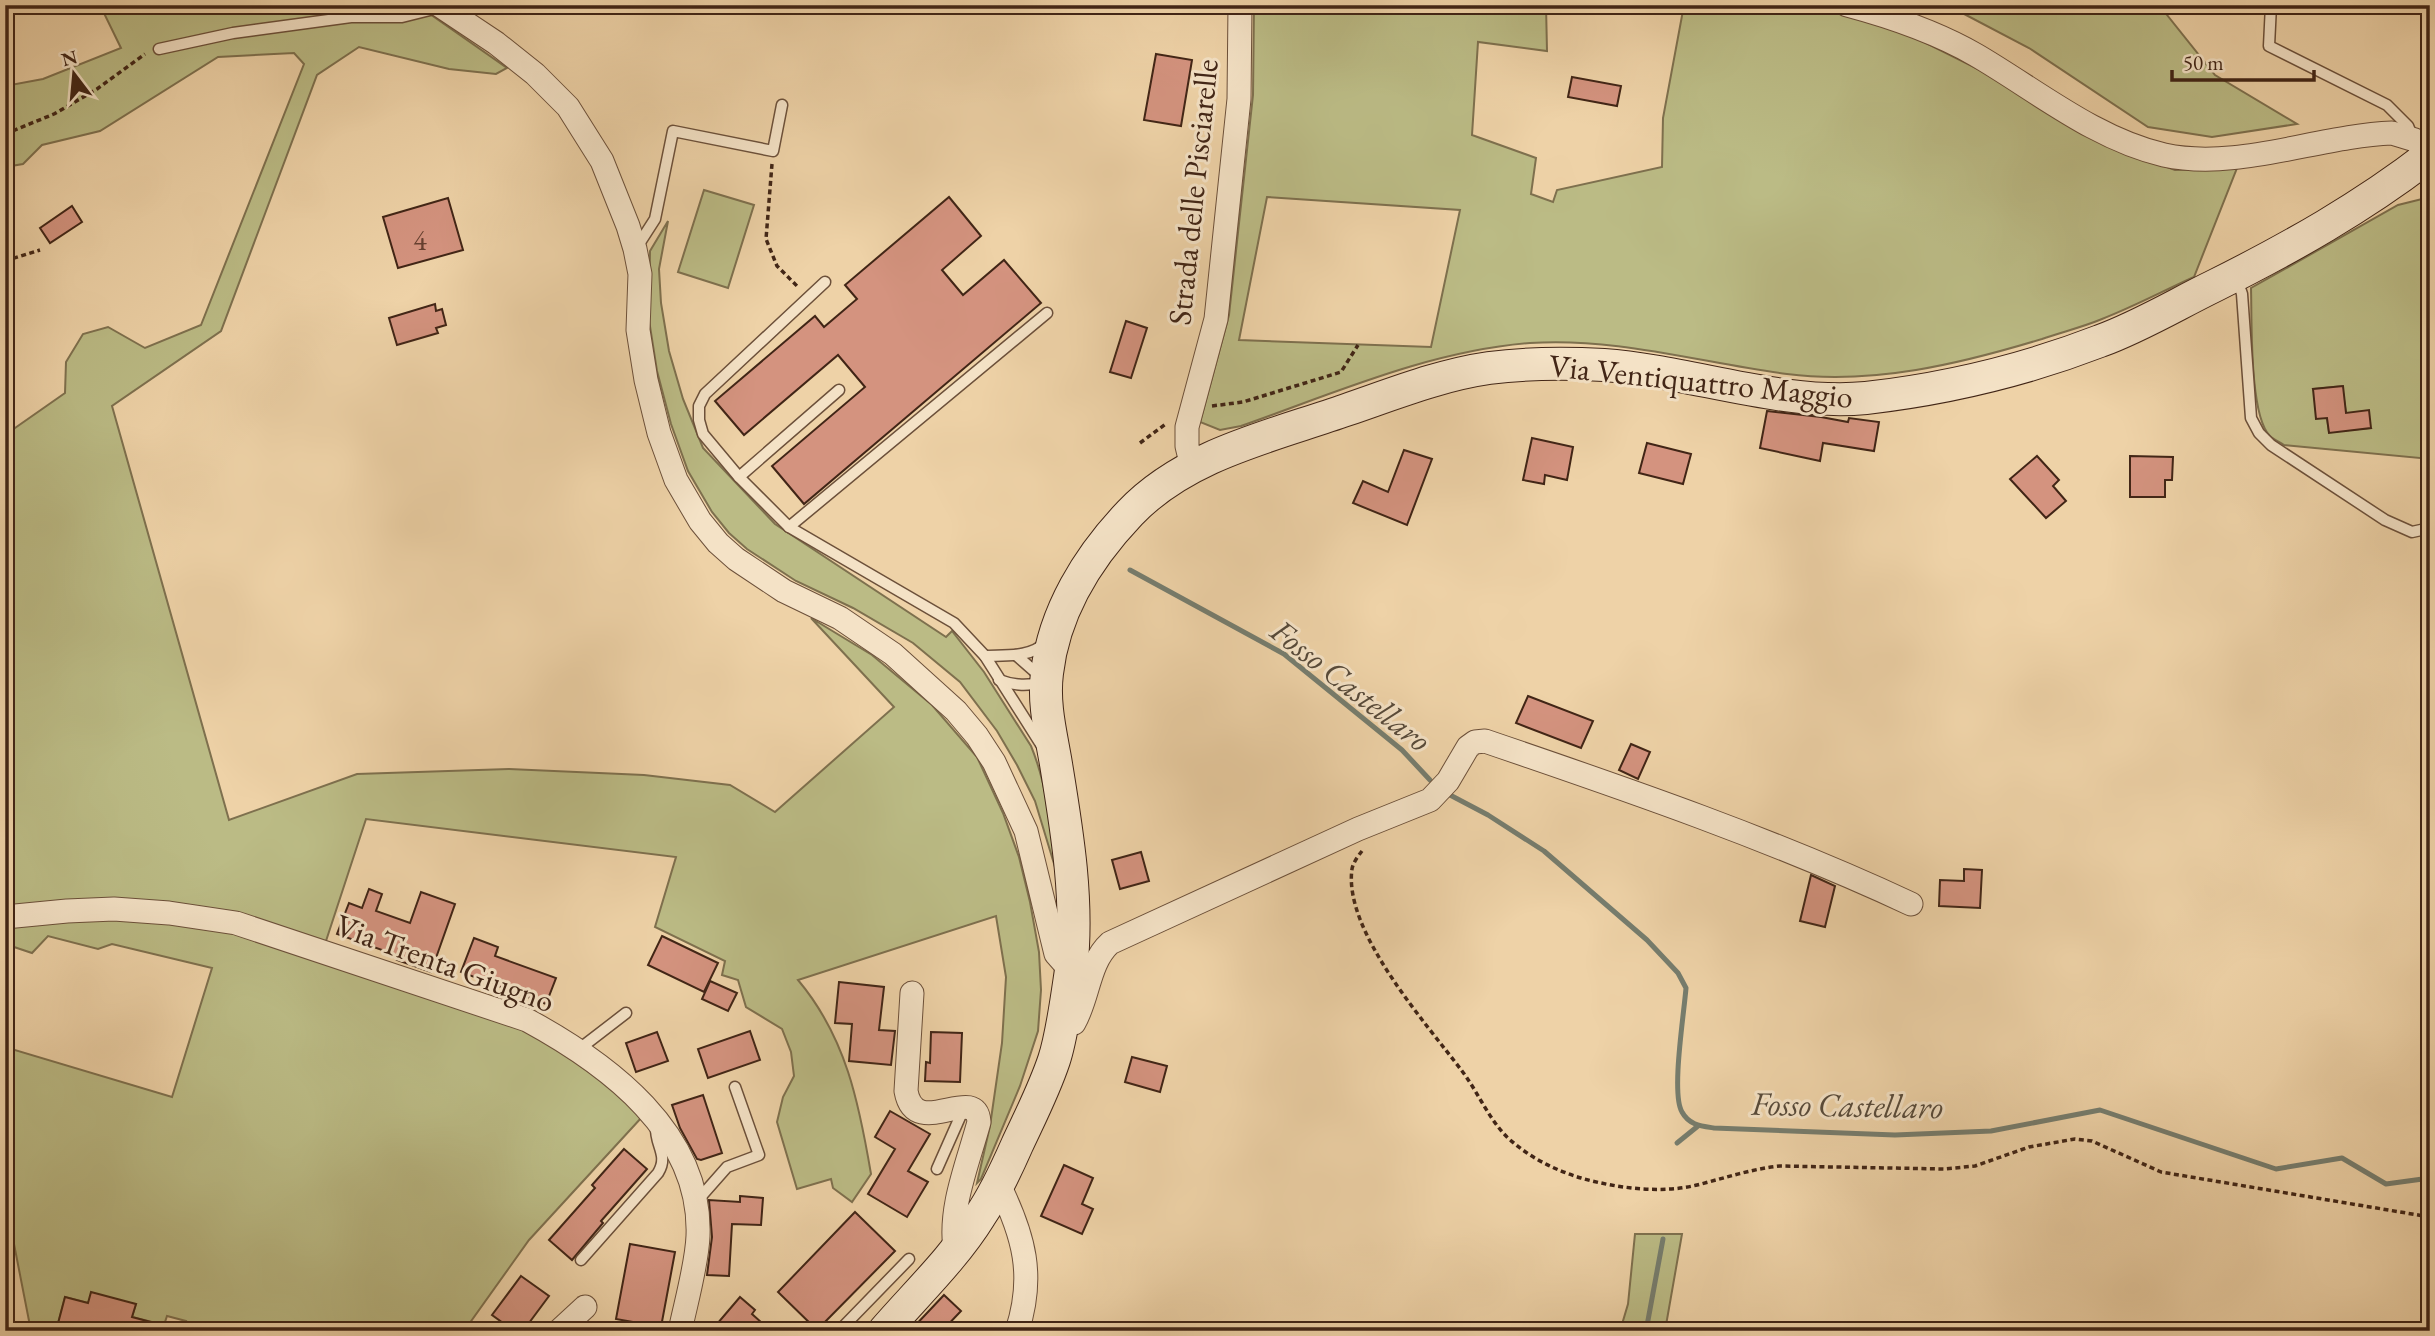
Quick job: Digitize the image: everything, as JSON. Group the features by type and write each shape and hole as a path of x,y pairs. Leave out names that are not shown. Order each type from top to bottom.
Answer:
{"main road":[{"name":"Via Ventiquattro Maggio","path":"884,1331 978,1221 999,1185 1056,1054 1071,971 1073,906 1056,766 1046,714 1046,682 1055,633 1067,601 1106,540 1133,509 1161,485 1192,467 1242,446 1424,383 1486,368 1536,364 1608,365 1791,395 1857,399 1992,376 2103,341 2235,275 2325,228 2364,203 2425,150"}],"street":[{"name":"Strada delle Pisciarelle","path":"1192,467 1186,427 1216,318 1239,99 1240,5"},
{"path":"1847,5 1895,18 1974,53 2081,120 2118,139 2164,155 2199,159 2235,156 2383,133 2392,133 2425,150"},
{"path":"442,6 534,74 568,107 602,161 635,249 640,274 638,330 646,380 659,433 676,480 694,510 718,543 736,559 784,591 840,618 893,654 956,711 977,736 994,762 1026,831 1056,954 1071,971"},
{"path":"1061,1025 1074,1023 1083,1008 1097,959 1110,943 1375,822 1430,800 1448,781 1468,747 1475,742 1485,741 1713,822 1842,872 1911,904"},
{"name":"Via Trenta Giugno","path":"5,917 114,909 169,913 236,923 527,1020 578,1050 617,1081 659,1122 675,1145 693,1187 698,1238 680,1331"},
{"path":"912,993 906,1091 908,1100 913,1108 932,1114 965,1106 973,1108 978,1114 979,1122 956,1208 953,1228 956,1249"},
{"path":"999,1185 1021,1237 1026,1274 1025,1306 1017,1331"},
{"path":"559,1331 585,1307"}],"lane":[{"path":"2271,5 2269,46 2387,105 2408,126 2425,150"},
{"path":"159,49 233,33 351,17 402,17 442,6"},
{"path":"635,249 655,219 673,131 773,151 782,105"},
{"path":"2235,275 2242,294 2251,418 2259,433 2271,445 2385,520 2412,532 2430,528"},
{"path":"825,282 705,394 699,406 703,434 739,477 789,527 954,623 985,656 1056,766"},
{"path":"789,527 1047,313"},
{"path":"739,477 839,390"},
{"path":"985,656 1016,655 1040,648 1055,633"},
{"path":"1016,655 1046,682"},
{"path":"999,680 1009,684 1030,685 1046,682"},
{"path":"578,1050 626,1013"},
{"path":"696,1201 727,1167 759,1155 735,1087"},
{"path":"937,1168 965,1106"},
{"path":"581,1260 658,1173 664,1158 655,1130 659,1122"},
{"path":"839,1331 909,1259"}],"path":[{"path":"5,134 54,114 97,89 140,57 159,49"},
{"path":"773,151 766,239 777,266 808,298"},
{"path":"5,261 40,250"},
{"path":"1140,443 1190,407 1243,402 1341,372 1358,345"},
{"path":"1375,822 1375,836 1352,866 1352,891 1370,939 1398,987 1461,1070 1493,1121 1508,1138 1545,1164 1582,1178 1636,1188 1674,1189 1780,1166 1944,1169 1975,1166 2029,1147 2075,1139 2092,1141 2161,1172 2430,1217"}],"green space":[{"path":"100,5 417,5 507,68 496,74 449,69 359,47 317,75 221,331 112,406 229,820 357,774 509,769 644,775 730,785 775,812 894,707 811,618 872,655 932,705 977,757 1003,813 1019,857 1039,952 1041,990 1038,1031 1020,1086 977,1183 990,1126 1002,1043 1006,977 996,916 798,980 828,1024 855,1096 871,1174 852,1202 833,1188 831,1179 797,1189 777,1122 783,1097 794,1076 791,1052 782,1029 746,1007 738,980 722,975 725,961 655,927 676,857 366,819 325,944 238,914 5,908 5,435 65,393 66,362 83,334 108,327 145,348 201,325 304,64 294,53 218,57 100,131 42,145 23,164 5,167 5,86 43,79 121,48"},
{"path":"1254,5 1546,5 1547,51 1478,42 1472,135 1536,158 1531,194 1553,202 1557,190 1662,167 1663,118 1684,5 1798,5 1882,21 1992,76 2099,142 2175,170 2237,168 2194,277 2095,322 1980,357 1884,374 1819,377 1627,347 1562,342 1530,343 1455,355 1419,364 1241,426 1220,430 1200,422 1229,315 1253,95","holes":["1267,197 1460,210 1431,347 1239,340"]},
{"path":"1947,5 2159,5 2215,75 2297,124 2212,137 2148,127 2029,48"},
{"path":"704,190 754,205 728,288 678,272"},
{"path":"2430,197 2430,459 2284,445 2270,436 2258,409 2253,366 2251,288 2398,205","holes":["2342,386 2346,413 2370,428 2329,432 2327,418 2313,389"]},
{"path":"668,221 659,269 661,303 669,351 683,399 703,448 775,524 946,637 952,631 984,672 1031,746 1045,790 1055,867 1035,801 1017,765 997,731 960,682 913,643 853,608 796,581 747,549 712,512 688,471 671,424 657,371 649,320 650,251"},
{"path":"99,917 170,922 235,933 491,1017 541,1037 589,1069 642,1117 529,1240 464,1331 183,1331 186,1321 167,1316 164,1325 132,1317 136,1304 88,1303 65,1297 56,1331 31,1331 5,1198 5,1047 172,1097 212,968 112,944 98,949 48,936 32,953 5,944 5,928"},
{"path":"1635,1234 1682,1234 1665,1331 1620,1331 1628,1304"}],"building":[{"path":"1156,54 1192,60 1181,126 1144,120"},
{"path":"1572,77 1621,86 1617,106 1568,97"},
{"path":"949,197 981,236 942,270 963,295 1004,260 1041,303 804,504 772,466 865,387 838,355 744,435 715,401 815,316 824,327 857,299 845,285"},
{"path":"448,198 463,250 398,268 383,217"},
{"path":"72,206 82,222 50,243 40,228"},
{"path":"435,304 436,311 442,309 446,325 436,328 438,333 397,345 389,318"},
{"path":"1126,321 1147,328 1131,378 1110,372"},
{"path":"2343,386 2346,413 2369,410 2371,428 2329,433 2327,418 2316,419 2313,389"},
{"path":"1767,411 1848,422 1849,418 1879,422 1874,451 1823,443 1820,461 1760,448"},
{"path":"1532,438 1573,447 1567,480 1545,475 1544,484 1523,480"},
{"path":"1647,443 1691,454 1683,484 1639,473"},
{"path":"1404,450 1432,459 1407,525 1353,503 1363,481 1388,492"},
{"path":"2037,456 2059,480 2053,486 2066,501 2046,518 2010,479"},
{"path":"2130,456 2173,457 2172,480 2165,480 2165,497 2130,497"},
{"path":"1528,696 1593,721 1581,748 1516,723"},
{"path":"1631,744 1650,752 1638,779 1619,770"},
{"path":"1141,852 1149,881 1120,889 1112,860"},
{"path":"1964,869 1982,870 1980,908 1939,906 1940,880 1964,881"},
{"path":"1811,875 1835,886 1825,927 1800,921"},
{"path":"369,889 382,894 376,911 410,923 421,892 455,904 431,972 397,960 399,956 337,934 349,903 362,908"},
{"path":"662,936 718,963 704,992 648,965"},
{"path":"474,938 498,947 495,956 556,978 546,1004 461,972"},
{"path":"710,981 737,993 728,1011 702,999"},
{"path":"839,982 884,987 879,1030 895,1031 891,1065 849,1061 852,1024 835,1023"},
{"path":"750,1031 760,1060 708,1078 698,1049"},
{"path":"657,1032 668,1061 636,1072 626,1043"},
{"path":"931,1032 962,1033 960,1082 925,1081 926,1062 930,1063"},
{"path":"1132,1057 1167,1066 1160,1092 1125,1082"},
{"path":"703,1095 722,1153 701,1160 697,1159 680,1128 672,1105"},
{"path":"890,1111 930,1134 908,1171 928,1182 907,1217 868,1194 895,1149 875,1137"},
{"path":"624,1149 647,1169 601,1221 603,1223 572,1260 549,1240 595,1188 592,1185"},
{"path":"1064,1165 1093,1178 1082,1204 1093,1209 1082,1234 1041,1216"},
{"path":"740,1196 763,1198 761,1225 732,1224 729,1276 707,1275 712,1237 709,1200 740,1202"},
{"path":"855,1212 895,1251 817,1330 778,1292"},
{"path":"630,1244 675,1252 661,1327 616,1319"},
{"path":"521,1276 549,1296 523,1331 514,1331 492,1315"},
{"path":"91,1292 136,1304 132,1317 166,1326 166,1331 56,1331 65,1297 88,1303"},
{"path":"944,1295 961,1311 942,1331 910,1331"},
{"path":"740,1297 755,1310 752,1314 771,1331 711,1331"}],"waterway":[{"name":"Fosso Castellaro","path":"1130,570 1284,654 1402,750 1430,780"},
{"name":"Fosso Castellaro","path":"1450,795 1488,815 1544,851 1647,940 1678,973 1686,988 1678,1072 1679,1103 1688,1120 1696,1124 1714,1128 1895,1135 1991,1131 2100,1110 2276,1169 2342,1158 2386,1184 2430,1178"},
{"path":"1677,1143 1698,1126"},
{"path":"1646,1331 1663,1239"}]}
